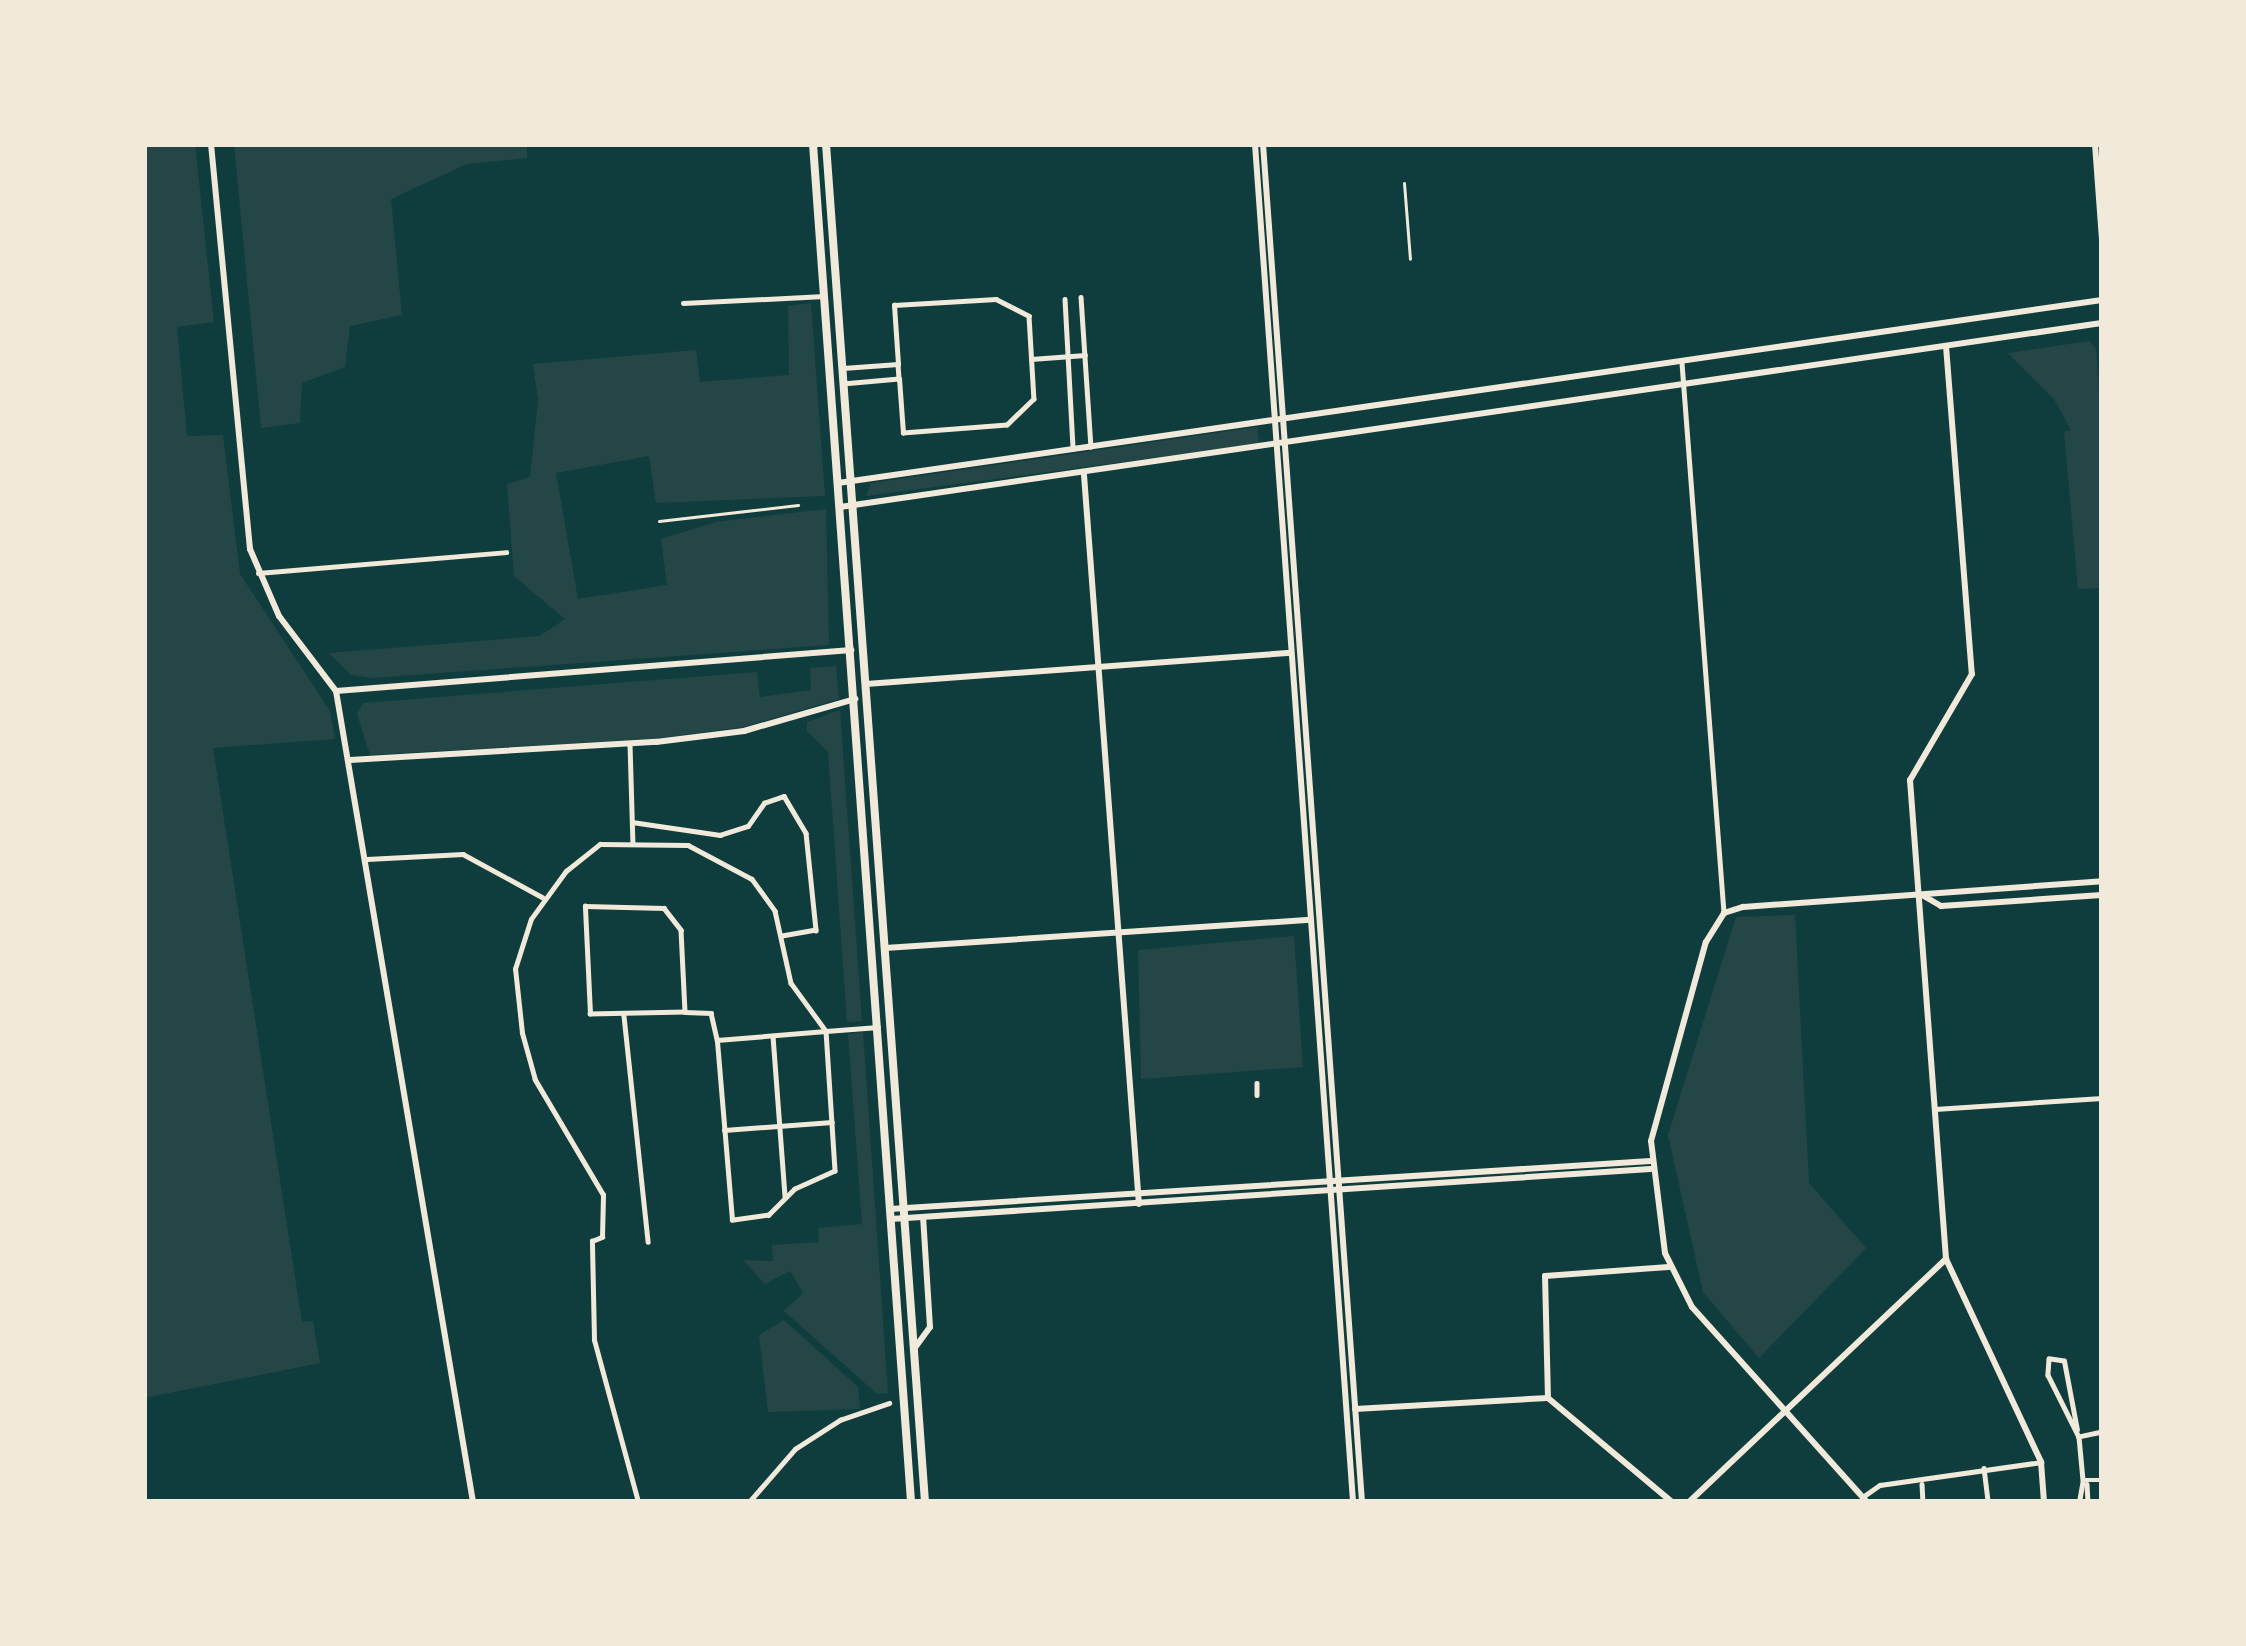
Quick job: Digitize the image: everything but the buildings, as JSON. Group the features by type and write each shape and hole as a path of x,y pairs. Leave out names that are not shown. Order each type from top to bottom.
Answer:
{"highway":[{"path":"814,144 911,1502"},
{"path":"826,144 925,1502"}],"main road":[{"path":"211,144 244,513 258,573 337,691 473,1502"},
{"path":"1259,144 1310,920 1355,1408 1357,1502"},
{"path":"2095,144 2102,237"},
{"path":"838,483 2102,300"},
{"path":"840,508 2102,323"},
{"path":"1946,344 1972,674 1910,780 1946,1259 2042,1462 2044,1502"},
{"path":"1280,445 1357,1502"},
{"path":"1084,475 1139,1199"},
{"path":"337,691 850,650"},
{"path":"866,684 1292,653"},
{"path":"350,760 630,744 744,730 854,699"},
{"path":"1865,1499 1692,1306 1669,1267 1650,1165 1706,942 1724,913 2102,881"},
{"path":"1919,893 1941,906 2102,895"},
{"path":"885,948 1310,920"},
{"path":"891,1214 1650,1165"},
{"path":"903,1213 923,1217 1139,1199"},
{"path":"914,1349 930,1328 923,1217"},
{"path":"1689,1502 1946,1259"},
{"path":"1548,1398 1545,1276 1669,1267"},
{"path":"1355,1408 1548,1398 1672,1502"}],"street":[{"path":"1404,183 1410,259"},
{"path":"683,303 824,296"},
{"path":"1081,297 1091,447"},
{"path":"995,299 1029,316 1031,359 1034,400 1007,425 903,433 894,305 995,299"},
{"path":"1064,299 1073,449"},
{"path":"1031,359 1085,355"},
{"path":"1682,361 1724,913"},
{"path":"842,368 898,364"},
{"path":"843,384 899,380"},
{"path":"659,521 798,505"},
{"path":"258,573 506,552"},
{"path":"630,744 633,844"},
{"path":"632,822 720,835 748,826 764,803 784,796 806,833 816,930 784,936"},
{"path":"638,1502 594,1340 591,1255 604,1228 603,1195 535,1080 522,1033 515,969 542,897 600,844 688,845 752,879 784,936 791,983 826,1031 836,1172 785,1199 769,1215 732,1220 711,1013 590,1014 585,906 664,908 681,931 685,1012"},
{"path":"367,859 463,854 542,897"},
{"path":"623,1013 648,1242"},
{"path":"717,1040 878,1027"},
{"path":"773,1036 785,1199"},
{"path":"1257,1083 1257,1095"},
{"path":"1935,1109 2102,1098"},
{"path":"724,1130 832,1123"},
{"path":"2078,1433 2048,1375 2049,1359 2064,1361 2078,1433 2088,1502"},
{"path":"749,1502 795,1449 854,1412 889,1403"},
{"path":"2078,1433 2102,1432"},
{"path":"1865,1499 1880,1486 2042,1462"},
{"path":"1984,1468 1988,1502"},
{"path":"2085,1480 2102,1480"},
{"path":"2080,1502 2085,1480"},
{"path":"1922,1482 1923,1502"}],"shaded area":[{"path":"144,144 195,144 214,322 177,327 187,436 223,435 240,574 330,711 335,739 213,748 302,1322 313,1321 320,1363 144,1398"},
{"path":"234,144 527,144 527,158 467,164 391,199 402,315 350,326 345,367 302,383 300,423 261,428"},
{"path":"811,303 825,496 656,503 649,456 556,473 578,599 667,585 661,539 716,522 826,509 829,645 373,678 351,675 329,653 540,636 565,619 514,576 507,484 530,477 538,400 533,364 696,350 700,382 789,375 788,306"},
{"path":"2089,341 2096,349 2102,431 2102,588 2078,589 2064,432 2071,430 2054,399 2008,353"},
{"path":"1257,427 1259,444 866,496 871,483"},
{"path":"836,666 839,699 743,727 653,739 370,755 357,714 363,703 757,672 760,697 811,690 810,668"},
{"path":"840,710 862,1021 847,1022 828,752 807,731 807,722"},
{"path":"1795,915 1809,1183 1866,1248 1759,1358 1703,1292 1668,1135 1736,917"},
{"path":"1294,936 1303,1067 1141,1079 1138,950"},
{"path":"863,1032 888,1393 877,1394 784,1311 803,1293 790,1271 765,1284 743,1260 773,1261 772,1245 819,1242 818,1228 862,1224 848,1034"},
{"path":"784,1320 858,1387 860,1409 768,1412 759,1335"}]}
